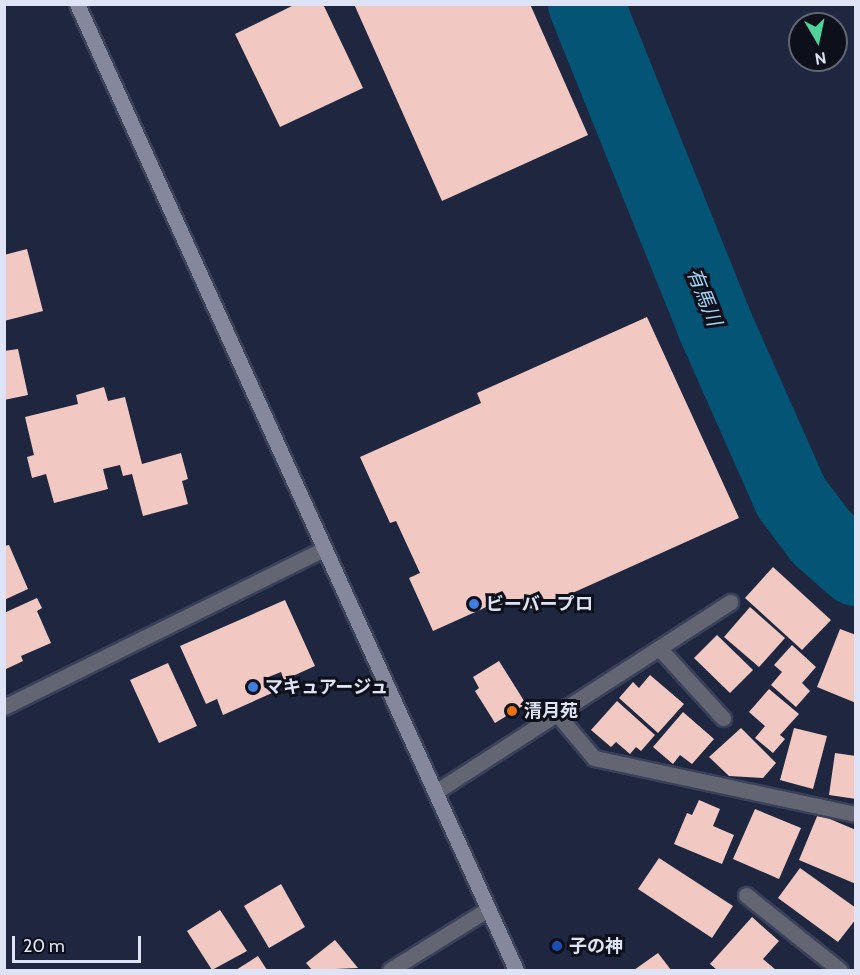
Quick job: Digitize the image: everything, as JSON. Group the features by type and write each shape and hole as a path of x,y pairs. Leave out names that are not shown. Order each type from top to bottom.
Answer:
{"street":[{"path":"77,4 322,550 437,791 516,970"},
{"path":"4,707 322,550"},
{"path":"437,791 730,602"},
{"path":"659,648 723,717"},
{"path":"557,714 594,758 855,814"},
{"path":"746,896 840,970"},
{"path":"390,970 488,909"}],"building":[{"path":"296,4 323,4 363,88 280,127 235,34"},
{"path":"354,4 530,4 588,135 442,201"},
{"path":"27,249 43,311 4,321 4,255"},
{"path":"647,317 739,518 537,609 493,604 433,631 409,578 420,573 396,521 390,523 360,457 481,403 477,393"},
{"path":"18,349 28,395 4,400 4,351"},
{"path":"104,387 108,401 125,397 142,464 181,453 188,479 182,481 188,504 143,516 132,474 123,476 120,465 103,469 108,489 54,503 46,474 32,478 27,457 34,455 25,417 78,404 76,395"},
{"path":"9,545 28,589 4,600 4,546"},
{"path":"773,567 831,620 802,650 745,598"},
{"path":"37,598 42,608 37,611 51,643 21,656 23,661 4,670 4,613"},
{"path":"285,600 315,666 284,680 281,672 266,678 272,693 223,715 217,699 206,704 180,646"},
{"path":"750,607 785,638 759,667 724,637"},
{"path":"840,629 856,635 856,703 817,687"},
{"path":"717,635 753,670 730,693 694,658"},
{"path":"792,645 816,667 802,683 810,691 796,707 771,685 782,672 774,665"},
{"path":"499,661 526,704 495,723 475,691 479,688 473,677"},
{"path":"168,663 197,726 159,743 130,680"},
{"path":"650,675 684,704 658,733 619,698 633,682 639,688"},
{"path":"769,689 799,714 780,735 785,739 773,753 755,738 765,726 749,712"},
{"path":"617,701 655,735 641,751 636,747 630,754 616,742 611,747 591,730"},
{"path":"683,712 714,739 692,764 680,755 673,764 653,747"},
{"path":"741,728 776,763 763,778 729,776 709,757"},
{"path":"794,728 827,736 813,789 780,780"},
{"path":"835,753 856,756 856,799 829,795"},
{"path":"699,800 720,809 713,826 734,835 722,864 674,844 687,813 692,815"},
{"path":"755,809 801,828 779,879 733,859"},
{"path":"818,814 856,830 856,884 799,860"},
{"path":"659,858 733,906 712,938 638,889"},
{"path":"800,868 856,908 856,919 838,942 778,898"},
{"path":"281,884 305,927 269,948 244,906"},
{"path":"220,910 247,951 212,970 187,931"},
{"path":"752,917 779,941 763,959 776,970 717,970 710,964"},
{"path":"335,940 358,968 312,970 306,963"},
{"path":"658,953 671,970 634,970"},
{"path":"258,956 267,970 236,970"}],"waterway":[{"name":"有馬川","path":"586,4 714,323 791,497 821,537 856,568"}],"place":[{"name":"ビーバープロ","path":"474,604"},
{"name":"マキュアージュ","path":"253,687"},
{"name":"清月苑","path":"512,711"},
{"name":"子の神","path":"557,946"}]}
